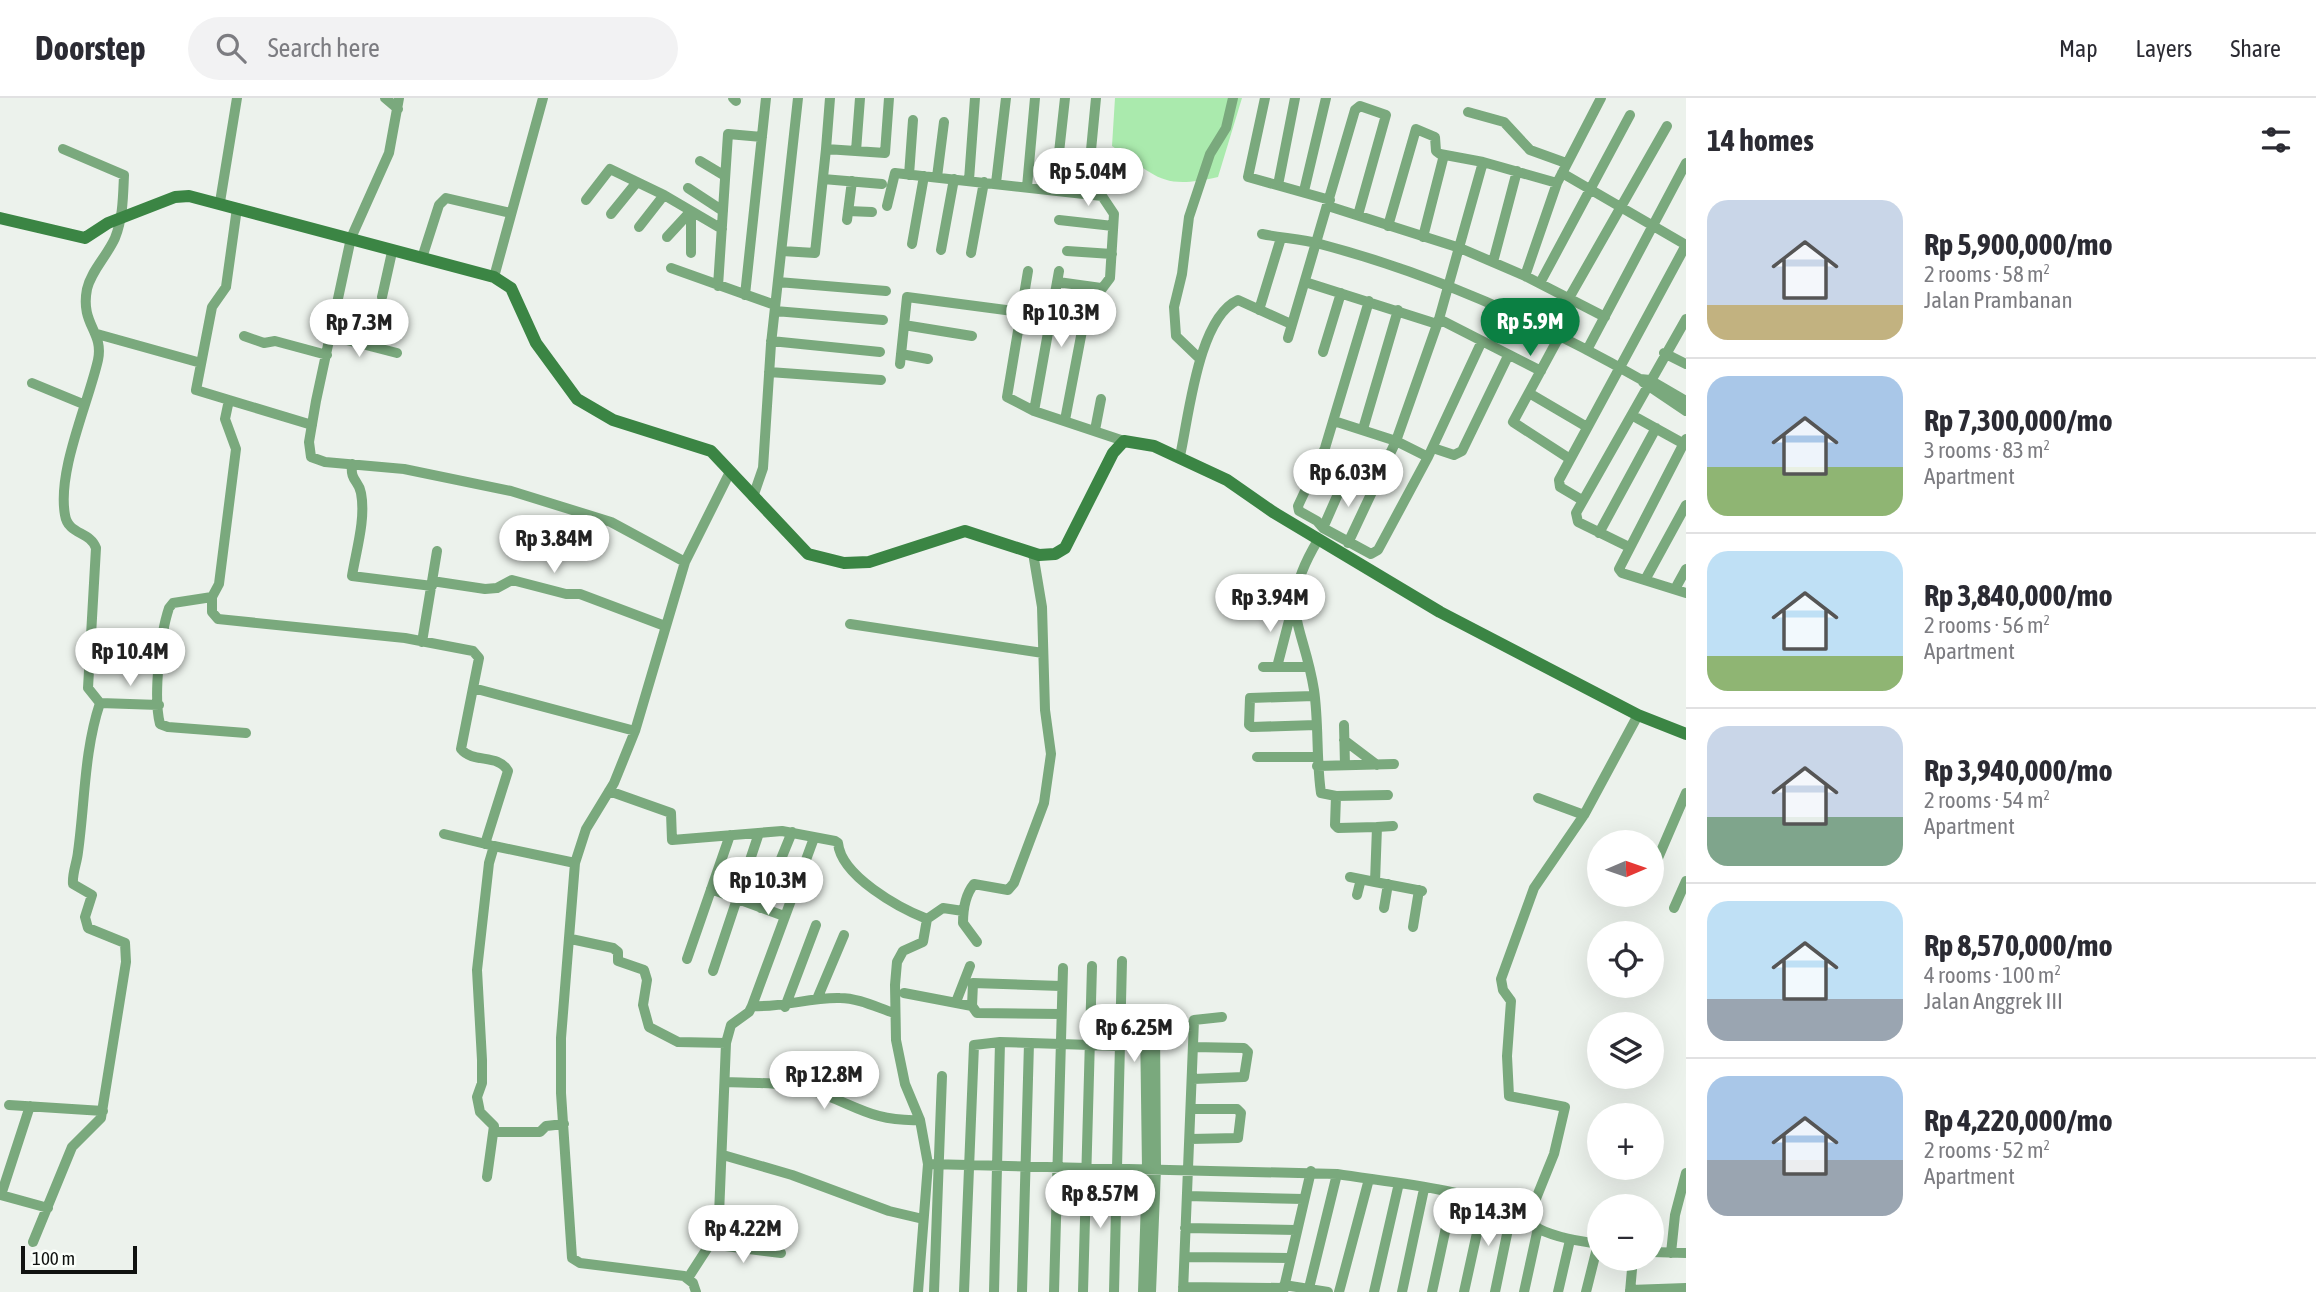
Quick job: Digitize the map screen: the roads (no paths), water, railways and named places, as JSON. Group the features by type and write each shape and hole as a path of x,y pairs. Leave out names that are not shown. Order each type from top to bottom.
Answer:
{"street":[{"path":"220,202 237,98"},
{"path":"385,98 398,103 389,153 351,238 312,425 310,454 314,460 404,469 511,491 611,522 685,562"},
{"path":"494,276 543,98"},
{"path":"745,295 766,98"},
{"path":"753,497 763,468 771,341 798,98"},
{"path":"782,251 815,253 830,98 825,98"},
{"path":"856,152 860,98"},
{"path":"826,149 885,153 889,98"},
{"path":"969,180 975,98"},
{"path":"996,183 1006,98"},
{"path":"1027,187 1035,98"},
{"path":"1055,189 1065,98"},
{"path":"1087,192 1096,98"},
{"path":"1200,359 1176,336 1174,307 1182,274 1189,217 1210,154 1226,128 1233,98"},
{"path":"1265,98 1247,175 1304,191 1388,226 1460,248 1540,283 1605,317"},
{"path":"1278,185 1295,98"},
{"path":"1304,191 1326,98"},
{"path":"1525,276 1557,183 1601,98"},
{"path":"1288,338 1357,106 1384,113 1385,118 1358,215"},
{"path":"1468,112 1504,122 1530,150 1564,168 1590,189 1686,245 1682,262 1620,367 1559,483 1582,500"},
{"path":"1540,283 1630,115"},
{"path":"909,175 913,120"},
{"path":"937,177 944,122"},
{"path":"1569,298 1667,126"},
{"path":"1388,226 1414,132 1420,128 1434,137 1436,150 1444,155 1483,162 1557,183"},
{"path":"718,286 728,134 762,137"},
{"path":"63,149 124,175 122,217 115,239 88,287 85,313 88,324 97,334 201,363"},
{"path":"1423,237 1444,155"},
{"path":"699,161 725,176"},
{"path":"1348,543 1396,441 1449,286 1483,162"},
{"path":"1587,350 1686,163"},
{"path":"586,200 610,169 664,195 722,229"},
{"path":"1493,262 1517,171"},
{"path":"887,206 895,173 1087,192 1102,196 1114,214 1110,281 1089,304 1084,318 1065,420"},
{"path":"912,244 925,176"},
{"path":"823,179 882,184"},
{"path":"941,250 954,179"},
{"path":"852,181 848,215 872,212"},
{"path":"611,214 637,182"},
{"path":"971,253 984,182"},
{"path":"688,188 723,211"},
{"path":"639,227 664,195"},
{"path":"0,218 85,239 122,217 181,196 220,202 392,252 494,276 511,288 536,343 565,384 586,407 635,429 711,451 801,550 831,561 869,562 965,531 1050,556 1065,548 1102,472 1124,441"},
{"path":"422,258 439,205 446,198 510,213"},
{"path":"237,208 226,287 212,307 197,392 312,425"},
{"path":"667,237 691,211"},
{"path":"691,211 691,253"},
{"path":"1059,220 1113,226"},
{"path":"678,226 691,232"},
{"path":"1262,234 1316,243 1449,286 1587,350 1686,401"},
{"path":"1259,310 1281,238"},
{"path":"1067,251 1112,254"},
{"path":"382,297 392,252"},
{"path":"671,268 775,308 883,320"},
{"path":"1028,271 1006,393 1010,401 1124,441 1154,446 1180,456 1320,534 1440,612 1638,715 1686,734"},
{"path":"1034,411 1059,271"},
{"path":"778,282 886,291"},
{"path":"1058,282 1101,288"},
{"path":"1305,282 1438,321 1541,371"},
{"path":"1324,352 1341,293"},
{"path":"928,359 900,359 907,297 1021,312"},
{"path":"1180,456 1200,359 1218,316 1238,300 1291,324"},
{"path":"1320,534 1317,521 1300,512 1298,506 1325,448 1369,301"},
{"path":"1363,429 1398,310"},
{"path":"904,325 972,336"},
{"path":"1629,547 1578,522 1576,513 1646,382 1684,325"},
{"path":"97,334 98,360 83,404 70,465 65,514 72,529 91,539 96,548 88,688 100,703 159,705"},
{"path":"244,336 264,343 275,341 327,355"},
{"path":"331,336 397,353"},
{"path":"1559,337 1513,424 1570,459"},
{"path":"771,341 880,352"},
{"path":"1320,534 1376,554 1430,452 1481,343"},
{"path":"1664,353 1686,364"},
{"path":"1334,421 1430,452 1454,455 1462,451 1508,356"},
{"path":"769,372 881,380"},
{"path":"1646,382 1686,411"},
{"path":"32,383 83,404"},
{"path":"1529,393 1587,427"},
{"path":"1095,430 1101,398"},
{"path":"229,400 225,419 235,445 234,472 219,584 212,597 212,611 218,620 422,642 469,650 478,655 461,749 470,756 500,762 508,771 490,845 477,970 482,1060 482,1083 477,1097 480,1112 494,1124 487,1177"},
{"path":"1637,418 1685,443 1629,547 1620,571 1686,593"},
{"path":"1600,533 1656,428"},
{"path":"352,464 351,476 360,489 362,509 352,576 485,589 514,580 566,594 580,594 665,625"},
{"path":"688,1278 580,1263 572,1258 561,1038 575,863 586,828 609,791 635,731 685,562 730,472"},
{"path":"1278,667 1302,569 1345,478"},
{"path":"1645,580 1686,505"},
{"path":"422,642 437,551"},
{"path":"977,942 974,934 964,926 963,911 974,884 1008,890 1014,883 1044,803 1052,744 1045,710 1042,607 1033,553"},
{"path":"1675,589 1686,569"},
{"path":"212,597 173,603 169,608 159,720 164,726 246,733"},
{"path":"1293,608 1314,696 1321,793 1336,796 1388,795"},
{"path":"850,624 1043,653"},
{"path":"1263,667 1309,667"},
{"path":"472,688 635,731"},
{"path":"1314,696 1251,697 1249,725 1316,725"},
{"path":"33,1242 72,1147 96,1126 103,1111 126,948 120,938 88,928 85,917 92,895 73,884 72,877 79,851 85,774 100,703"},
{"path":"1527,1221 1554,1154 1565,1107 1509,1096 1507,1077 1511,1001 1503,990 1501,979 1534,888 1584,815 1638,715"},
{"path":"1344,725 1345,765"},
{"path":"1344,740 1377,765"},
{"path":"1257,757 1345,765 1394,764"},
{"path":"609,791 671,813 672,840 792,832 837,842 842,859 881,897 927,919"},
{"path":"1664,844 1686,793"},
{"path":"1336,796 1336,827 1393,826"},
{"path":"1538,798 1584,815"},
{"path":"1376,882 1377,827"},
{"path":"761,908 792,832"},
{"path":"713,971 759,833"},
{"path":"444,834 575,863"},
{"path":"687,959 730,835"},
{"path":"688,1278 710,1244 719,1215 726,1044 732,1025 749,1012 785,922 784,916 814,838"},
{"path":"1357,895 1355,878 1421,890 1413,928"},
{"path":"1674,908 1686,881"},
{"path":"1384,908 1388,884"},
{"path":"711,889 784,916"},
{"path":"918,1292 928,1164 920,1120 898,1056 894,1013 898,958 903,951 923,942 927,919 940,908 963,911"},
{"path":"785,1007 816,925"},
{"path":"817,999 844,935"},
{"path":"571,939 612,948 618,952 618,961 643,970 647,980 643,1005 649,1027 678,1042 726,1044"},
{"path":"1114,1292 1122,961"},
{"path":"970,966 969,983 972,1006 976,1013 1061,1014"},
{"path":"1083,1292 1092,966"},
{"path":"1054,1292 1063,968"},
{"path":"969,983 1061,986"},
{"path":"956,1002 969,983"},
{"path":"904,993 972,1006"},
{"path":"751,1006 785,1007 817,999 845,998 894,1013"},
{"path":"1222,1017 1195,1018 1193,1026 1183,1289 1309,1288 1328,1292"},
{"path":"1121,1023 1193,1026"},
{"path":"1150,1023 1151,1292"},
{"path":"964,1292 974,1045 1000,1042 1120,1046"},
{"path":"994,1292 1000,1042"},
{"path":"1022,1292 1030,1043"},
{"path":"1192,1079 1244,1077 1248,1052 1244,1048 1193,1047"},
{"path":"934,1292 942,1076"},
{"path":"725,1082 787,1085 824,1094 882,1119 920,1120"},
{"path":"9,1105 103,1111"},
{"path":"30,1106 1,1195 48,1208"},
{"path":"1189,1139 1238,1138 1241,1113 1237,1109 1191,1108"},
{"path":"494,1132 540,1132 546,1126 564,1124"},
{"path":"723,1155 792,1175 889,1211 923,1219"},
{"path":"928,1164 1311,1171 1337,1174 1399,1183 1484,1201 1512,1210 1538,1228 1570,1240 1587,1242"},
{"path":"1143,1292 1152,1169"},
{"path":"1283,1288 1311,1171"},
{"path":"1671,1252 1675,1215 1686,1173"},
{"path":"1309,1288 1337,1174"},
{"path":"1339,1292 1369,1179"},
{"path":"1374,1292 1399,1183"},
{"path":"1402,1292 1424,1189"},
{"path":"1432,1292 1453,1195"},
{"path":"1187,1196 1303,1199"},
{"path":"1464,1292 1484,1201"},
{"path":"1495,1292 1512,1210"},
{"path":"1185,1228 1296,1230"},
{"path":"1524,1292 1538,1228"},
{"path":"1558,1292 1570,1240"},
{"path":"710,1244 781,1253"},
{"path":"1664,1252 1686,1253"},
{"path":"1185,1257 1289,1258"},
{"path":"1586,1292 1592,1271"},
{"path":"1632,1271 1630,1291 1686,1289"},
{"path":"688,1278 696,1292"}]}
